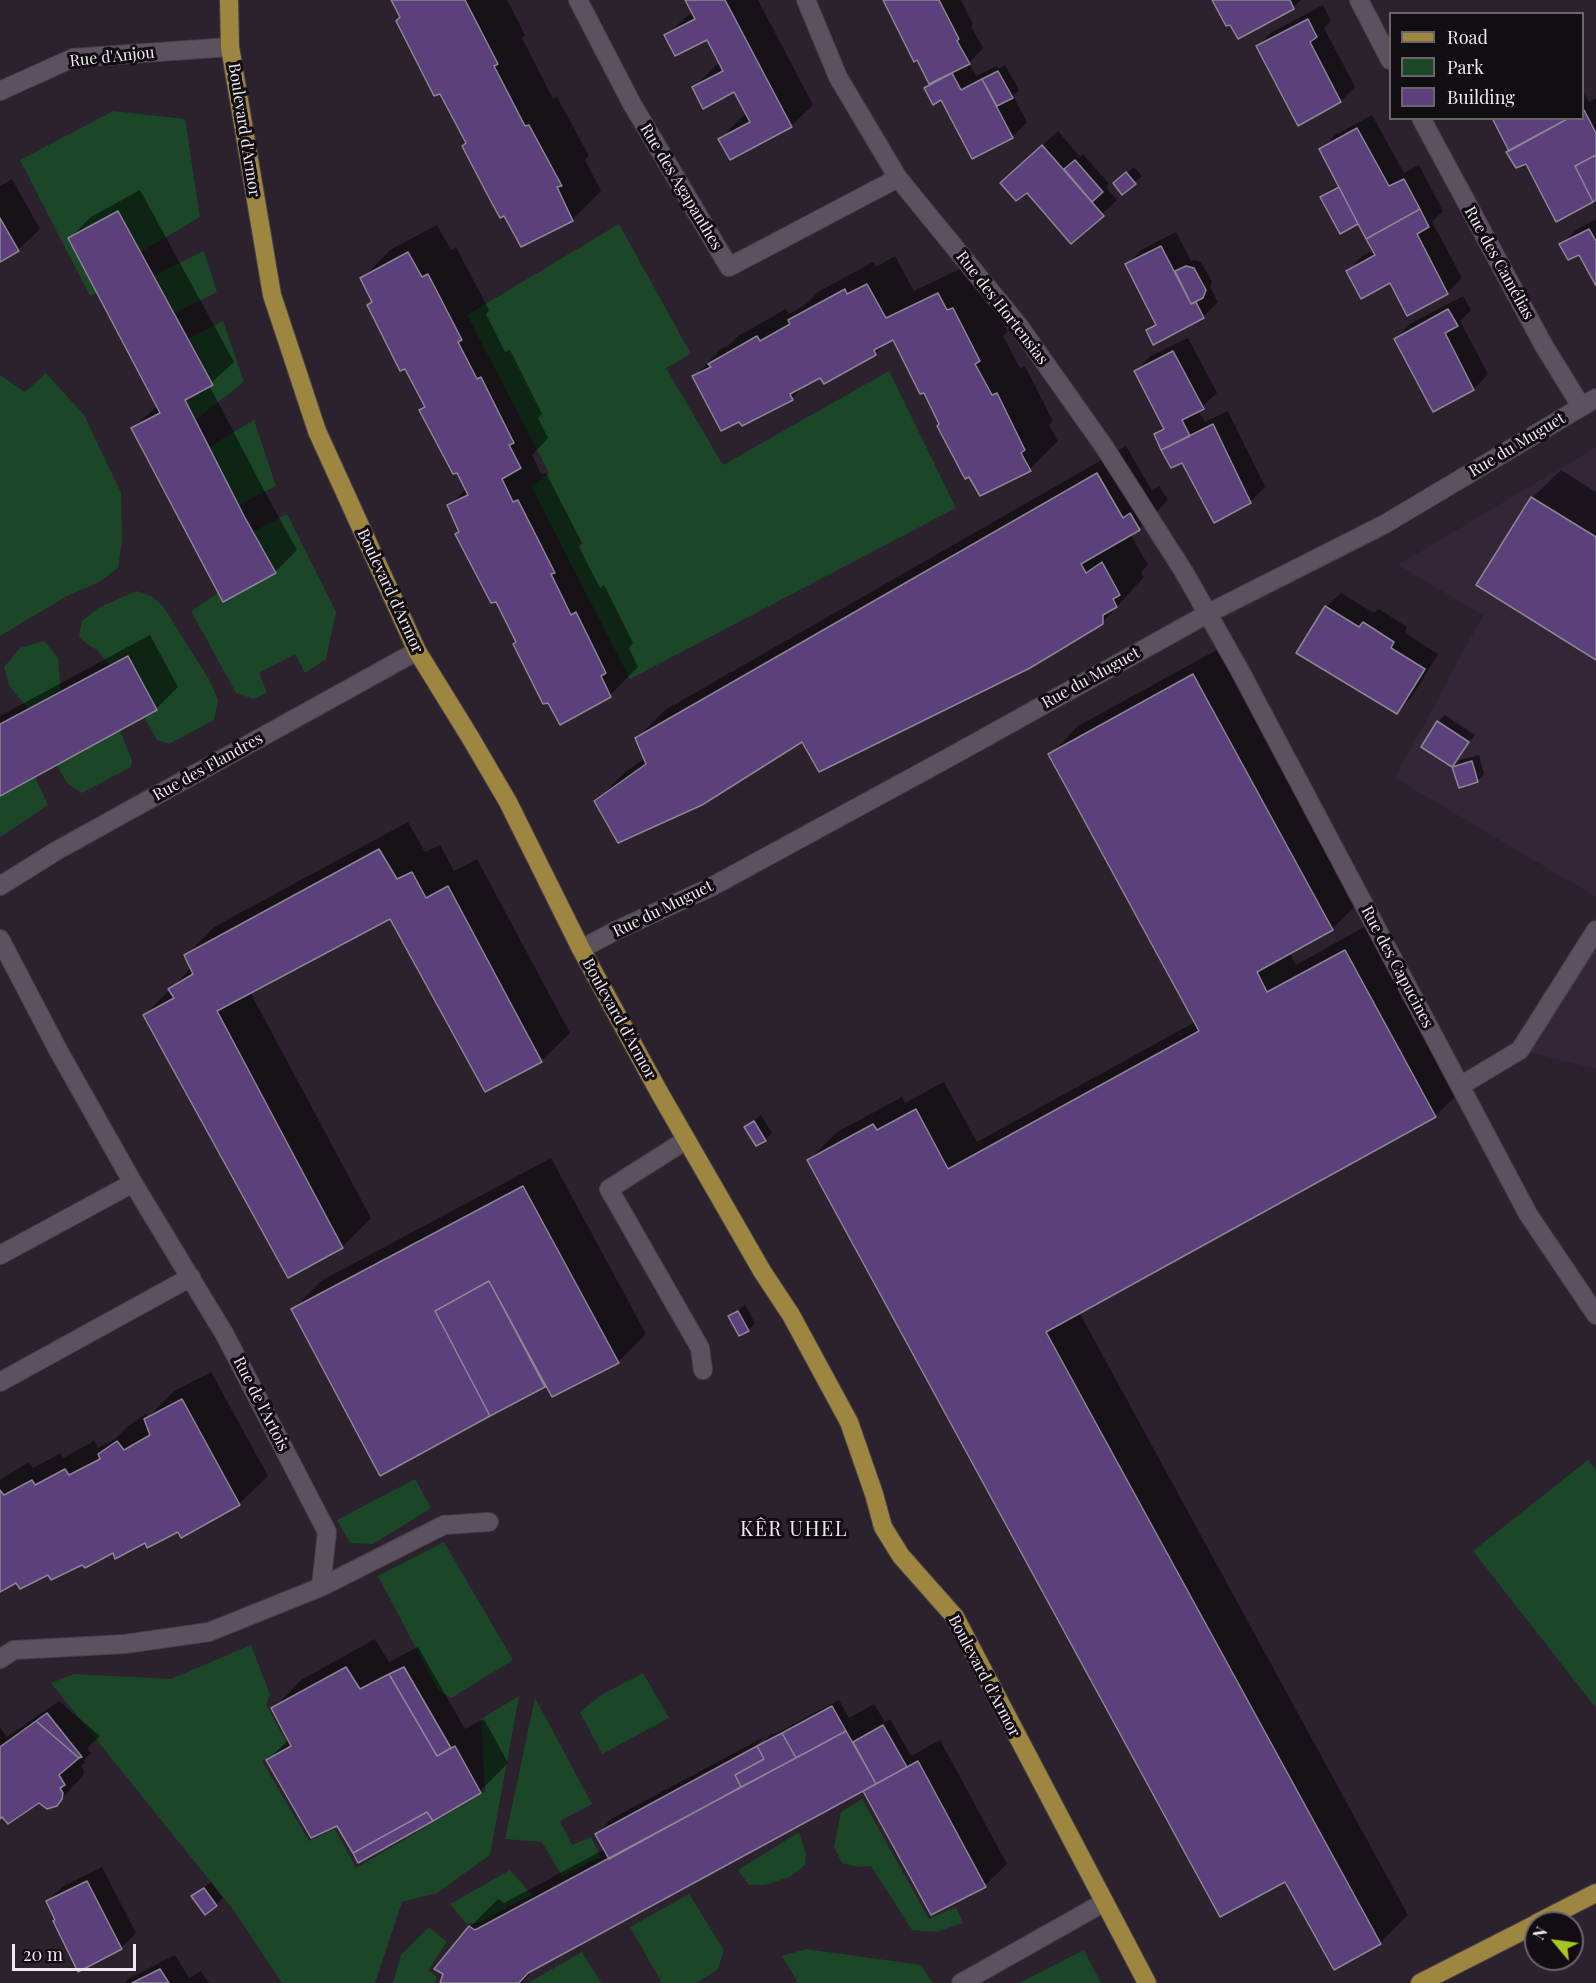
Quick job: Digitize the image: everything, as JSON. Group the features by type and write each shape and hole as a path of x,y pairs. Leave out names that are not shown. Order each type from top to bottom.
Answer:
{"main road":[{"name":"Boulevard d'Armor","path":"229,0 230,47 272,295 317,431 417,651 508,802 581,949 686,1140 762,1271 791,1315 849,1422 874,1494 882,1527 901,1556 955,1617 1103,1903 1147,1983"},
{"path":"1561,1911 1596,1893"},
{"path":"1420,1983 1524,1930"}],"street":[{"name":"Rue des Agapanthes","path":"578,0 632,104 729,267 898,178"},
{"name":"Rue des Hortensias","path":"806,0 838,76 898,178 1019,326 1105,448 1178,562 1207,614"},
{"path":"1359,0 1389,58"},
{"name":"Rue d'Anjou","path":"0,91 73,58 230,47"},
{"name":"Rue des Camélias","path":"1421,120 1539,336 1588,402"},
{"name":"Rue du Muguet","path":"581,949 721,881 1207,614 1385,525 1588,402"},
{"name":"Rue des Capucines","path":"1207,614 1239,669 1528,1214 1596,1315"},
{"name":"Rue des Flandres","path":"0,886 56,851 417,651"},
{"path":"1460,1086 1520,1050 1596,930"},
{"name":"Rue de l'Artois","path":"0,939 58,1050 133,1183 225,1335 327,1532 321,1587"},
{"path":"686,1140 609,1189 700,1348 702,1370"},
{"path":"0,1255 133,1183"},
{"path":"0,1382 191,1277"},
{"path":"0,1659 14,1650 125,1644 209,1632 321,1587 444,1525 489,1522"},
{"path":"961,1983 1103,1903"}],"shaded area":[{"path":"1596,447 1596,897 1395,778 1483,615 1398,565"},
{"path":"1596,914 1596,1069 1520,1050"}],"green space":[{"path":"113,111 185,119 200,217 141,252 118,211 68,238 97,293 90,296 20,160"},
{"path":"619,224 691,354 666,368 723,465 889,371 956,508 630,679 531,486 549,473 467,315"},
{"path":"204,251 217,292 175,313 154,275"},
{"path":"223,321 244,382 195,420 185,400 213,385 189,338"},
{"path":"46,373 84,415 121,493 122,541 118,568 99,582 67,596 0,636 0,375 25,392"},
{"path":"254,420 276,486 239,505 209,447"},
{"path":"287,514 336,612 326,659 305,673 295,654 259,673 267,693 253,699 236,693 191,611 218,593 224,602 276,573 253,532"},
{"path":"136,591 151,596 163,606 210,681 218,700 214,720 169,744 157,740 144,717 157,710 128,656 110,666 97,650 79,636 82,621 98,608"},
{"path":"44,641 58,658 61,692 28,709 9,685 4,667 20,648"},
{"path":"120,731 132,760 131,767 82,793 68,784 56,765"},
{"path":"35,777 48,805 0,837 0,796"},
{"path":"1588,1460 1596,1470 1596,1708 1473,1551"},
{"path":"415,1479 431,1508 373,1544 350,1543 337,1520"},
{"path":"444,1542 513,1660 451,1698 438,1690 378,1576"},
{"path":"251,1645 270,1695 266,1704 288,1745 262,1761 309,1841 335,1829 356,1868 485,1792 481,1719 519,1696 490,1855 437,1893 402,1902 375,1983 282,1983 235,1912 51,1683 74,1674 171,1679"},
{"path":"643,1673 669,1718 602,1754 580,1712 601,1695"},
{"path":"535,1698 592,1804 560,1821 572,1845 591,1837 601,1857 562,1876 542,1842 505,1839"},
{"path":"862,1799 929,1919 956,1907 963,1923 936,1932 912,1930 871,1866 858,1867 842,1863 834,1847 841,1812"},
{"path":"799,1832 806,1854 805,1865 790,1877 765,1885 749,1885 738,1870"},
{"path":"510,1870 532,1895 477,1923 466,1923 450,1904"},
{"path":"689,1894 724,1950 718,1969 697,1983 662,1983 630,1927"},
{"path":"429,1927 447,1942 428,1970 437,1977 435,1983 393,1983 401,1955"},
{"path":"806,1949 921,1965 933,1983 798,1983 782,1956"},
{"path":"1084,1950 1101,1983 1019,1983"},
{"path":"582,1952 601,1983 528,1983"}],"building":[{"path":"391,0 465,0 498,64 494,66 525,126 529,125 562,186 557,187 573,221 521,247 504,216 500,218 487,194 462,146 466,143 440,94 434,96 396,21 400,17"},
{"path":"685,0 725,0 792,127 730,160 718,139 750,122 734,92 703,109 692,87 723,71 707,40 675,56 664,35 695,19"},
{"path":"883,0 939,0 970,64 929,84 917,60 914,62"},
{"path":"1212,0 1290,0 1294,9 1238,39 1230,25 1226,26"},
{"path":"1308,19 1317,37 1310,42 1341,102 1298,126 1256,46"},
{"path":"998,71 1013,98 997,106 982,79"},
{"path":"952,73 961,90 982,79 1013,138 972,159 941,100 933,105 924,88"},
{"path":"1584,110 1596,133 1596,155 1575,166 1593,202 1556,222 1526,164 1516,168 1506,152 1565,120 1584,120"},
{"path":"1493,120 1565,120 1509,151"},
{"path":"1357,128 1389,186 1404,179 1420,209 1366,239 1319,149"},
{"path":"1042,145 1104,216 1071,244 1027,193 1016,201 1000,183"},
{"path":"1596,155 1596,200 1593,202 1575,166"},
{"path":"1075,160 1103,192 1092,202 1064,169"},
{"path":"1126,172 1136,184 1122,195 1113,183"},
{"path":"1339,187 1358,224 1340,234 1320,197"},
{"path":"1420,209 1429,227 1417,234 1448,294 1407,316 1390,283 1361,299 1346,271 1375,255 1366,239"},
{"path":"118,211 213,385 185,400 276,573 223,602 131,428 160,413 68,238"},
{"path":"0,218 19,251 0,262"},
{"path":"1589,229 1596,241 1596,286 1579,255 1568,260 1559,244"},
{"path":"1161,246 1191,304 1196,302 1204,318 1153,345 1146,330 1156,325 1125,264"},
{"path":"408,252 422,277 428,274 462,340 458,342 477,379 481,377 514,443 509,445 521,468 502,479 513,502 518,500 555,573 551,574 571,615 576,612 606,673 601,676 611,697 560,725 548,703 543,704 513,644 516,642 496,602 491,603 455,534 459,532 447,505 468,495 457,473 453,474 419,410 425,407 405,369 400,371 367,305 372,302 360,278"},
{"path":"1186,266 1194,268 1206,290 1203,298 1191,304 1175,271"},
{"path":"867,284 886,318 938,293 947,310 953,308 980,361 975,364 992,395 997,393 1025,450 1021,453 1031,471 980,496 969,477 965,479 937,426 939,424 924,393 920,394 893,340 874,350 876,355 824,384 820,378 790,394 793,400 742,426 739,422 721,431 692,376 711,367 708,364 757,336 760,341 790,324 788,320 845,289 847,294"},
{"path":"1448,309 1458,326 1445,333 1474,390 1433,412 1394,339"},
{"path":"1173,351 1204,409 1182,420 1190,436 1161,450 1154,434 1164,429 1134,371"},
{"path":"1213,424 1251,503 1214,523 1182,463 1171,468 1161,450"},
{"path":"1097,473 1123,518 1130,513 1140,530 1081,564 1086,573 1102,562 1120,595 1113,599 1117,607 1103,615 1103,624 1030,668 819,772 802,742 702,805 618,843 594,801 646,764 635,738"},
{"path":"1531,497 1596,537 1596,660 1476,585"},
{"path":"1325,606 1359,627 1363,622 1394,642 1391,648 1425,669 1397,714 1296,653"},
{"path":"128,656 157,710 0,796 0,724"},
{"path":"1193,674 1333,930 1257,972 1267,992 1345,950 1436,1117 1046,1332 1381,1944 1334,1970 1285,1882 1220,1917 807,1160 873,1124 877,1130 916,1109 948,1169 1199,1031 1048,754"},
{"path":"1437,721 1469,742 1452,767 1421,747"},
{"path":"1472,761 1478,782 1459,788 1452,767"},
{"path":"379,849 397,879 412,872 426,898 448,886 542,1062 485,1092 390,919 217,1011 343,1248 288,1278 143,1015 174,998 168,989 193,974 184,955"},
{"path":"754,1121 766,1141 756,1146 744,1127"},
{"path":"523,1186 619,1363 552,1397 489,1281 435,1311 490,1416 380,1476 291,1309"},
{"path":"489,1281 545,1387 490,1416 435,1311"},
{"path":"738,1311 749,1331 739,1336 728,1316"},
{"path":"182,1399 240,1505 181,1538 178,1532 147,1548 145,1543 115,1559 113,1553 85,1568 82,1565 51,1580 48,1575 20,1589 16,1583 0,1592 0,1490 4,1495 32,1480 35,1485 65,1469 69,1475 100,1459 98,1454 117,1441 124,1450 150,1435 144,1419"},
{"path":"346,1667 360,1689 389,1674 437,1756 455,1746 481,1793 433,1821 427,1812 353,1853 337,1826 311,1838 266,1760 291,1746 271,1708"},
{"path":"404,1667 451,1748 437,1756 389,1674"},
{"path":"832,1706 846,1731 796,1758 782,1733"},
{"path":"47,1713 82,1757 79,1758 36,1721"},
{"path":"36,1721 79,1758 59,1775 65,1785 60,1788 63,1793 62,1799 57,1806 47,1809 39,1803 8,1824 2,1817 0,1819 0,1747"},
{"path":"883,1725 907,1767 876,1784 853,1742"},
{"path":"846,1731 876,1784 528,1973 519,1983 440,1983 443,1974 434,1969 469,1926 475,1930"},
{"path":"782,1733 796,1758 741,1787 735,1775 764,1759 757,1746"},
{"path":"757,1746 764,1759 735,1775 741,1787 609,1859 595,1834"},
{"path":"918,1761 986,1887 931,1915 863,1791"},
{"path":"427,1812 433,1821 358,1863 353,1853"},
{"path":"87,1881 122,1949 78,1972 53,1921 55,1920 46,1901"},
{"path":"204,1888 217,1906 205,1915 191,1896"},
{"path":"160,1969 169,1983 132,1983"}],"district":[{"name":"KÊR UHEL","path":"794,1530"}]}
